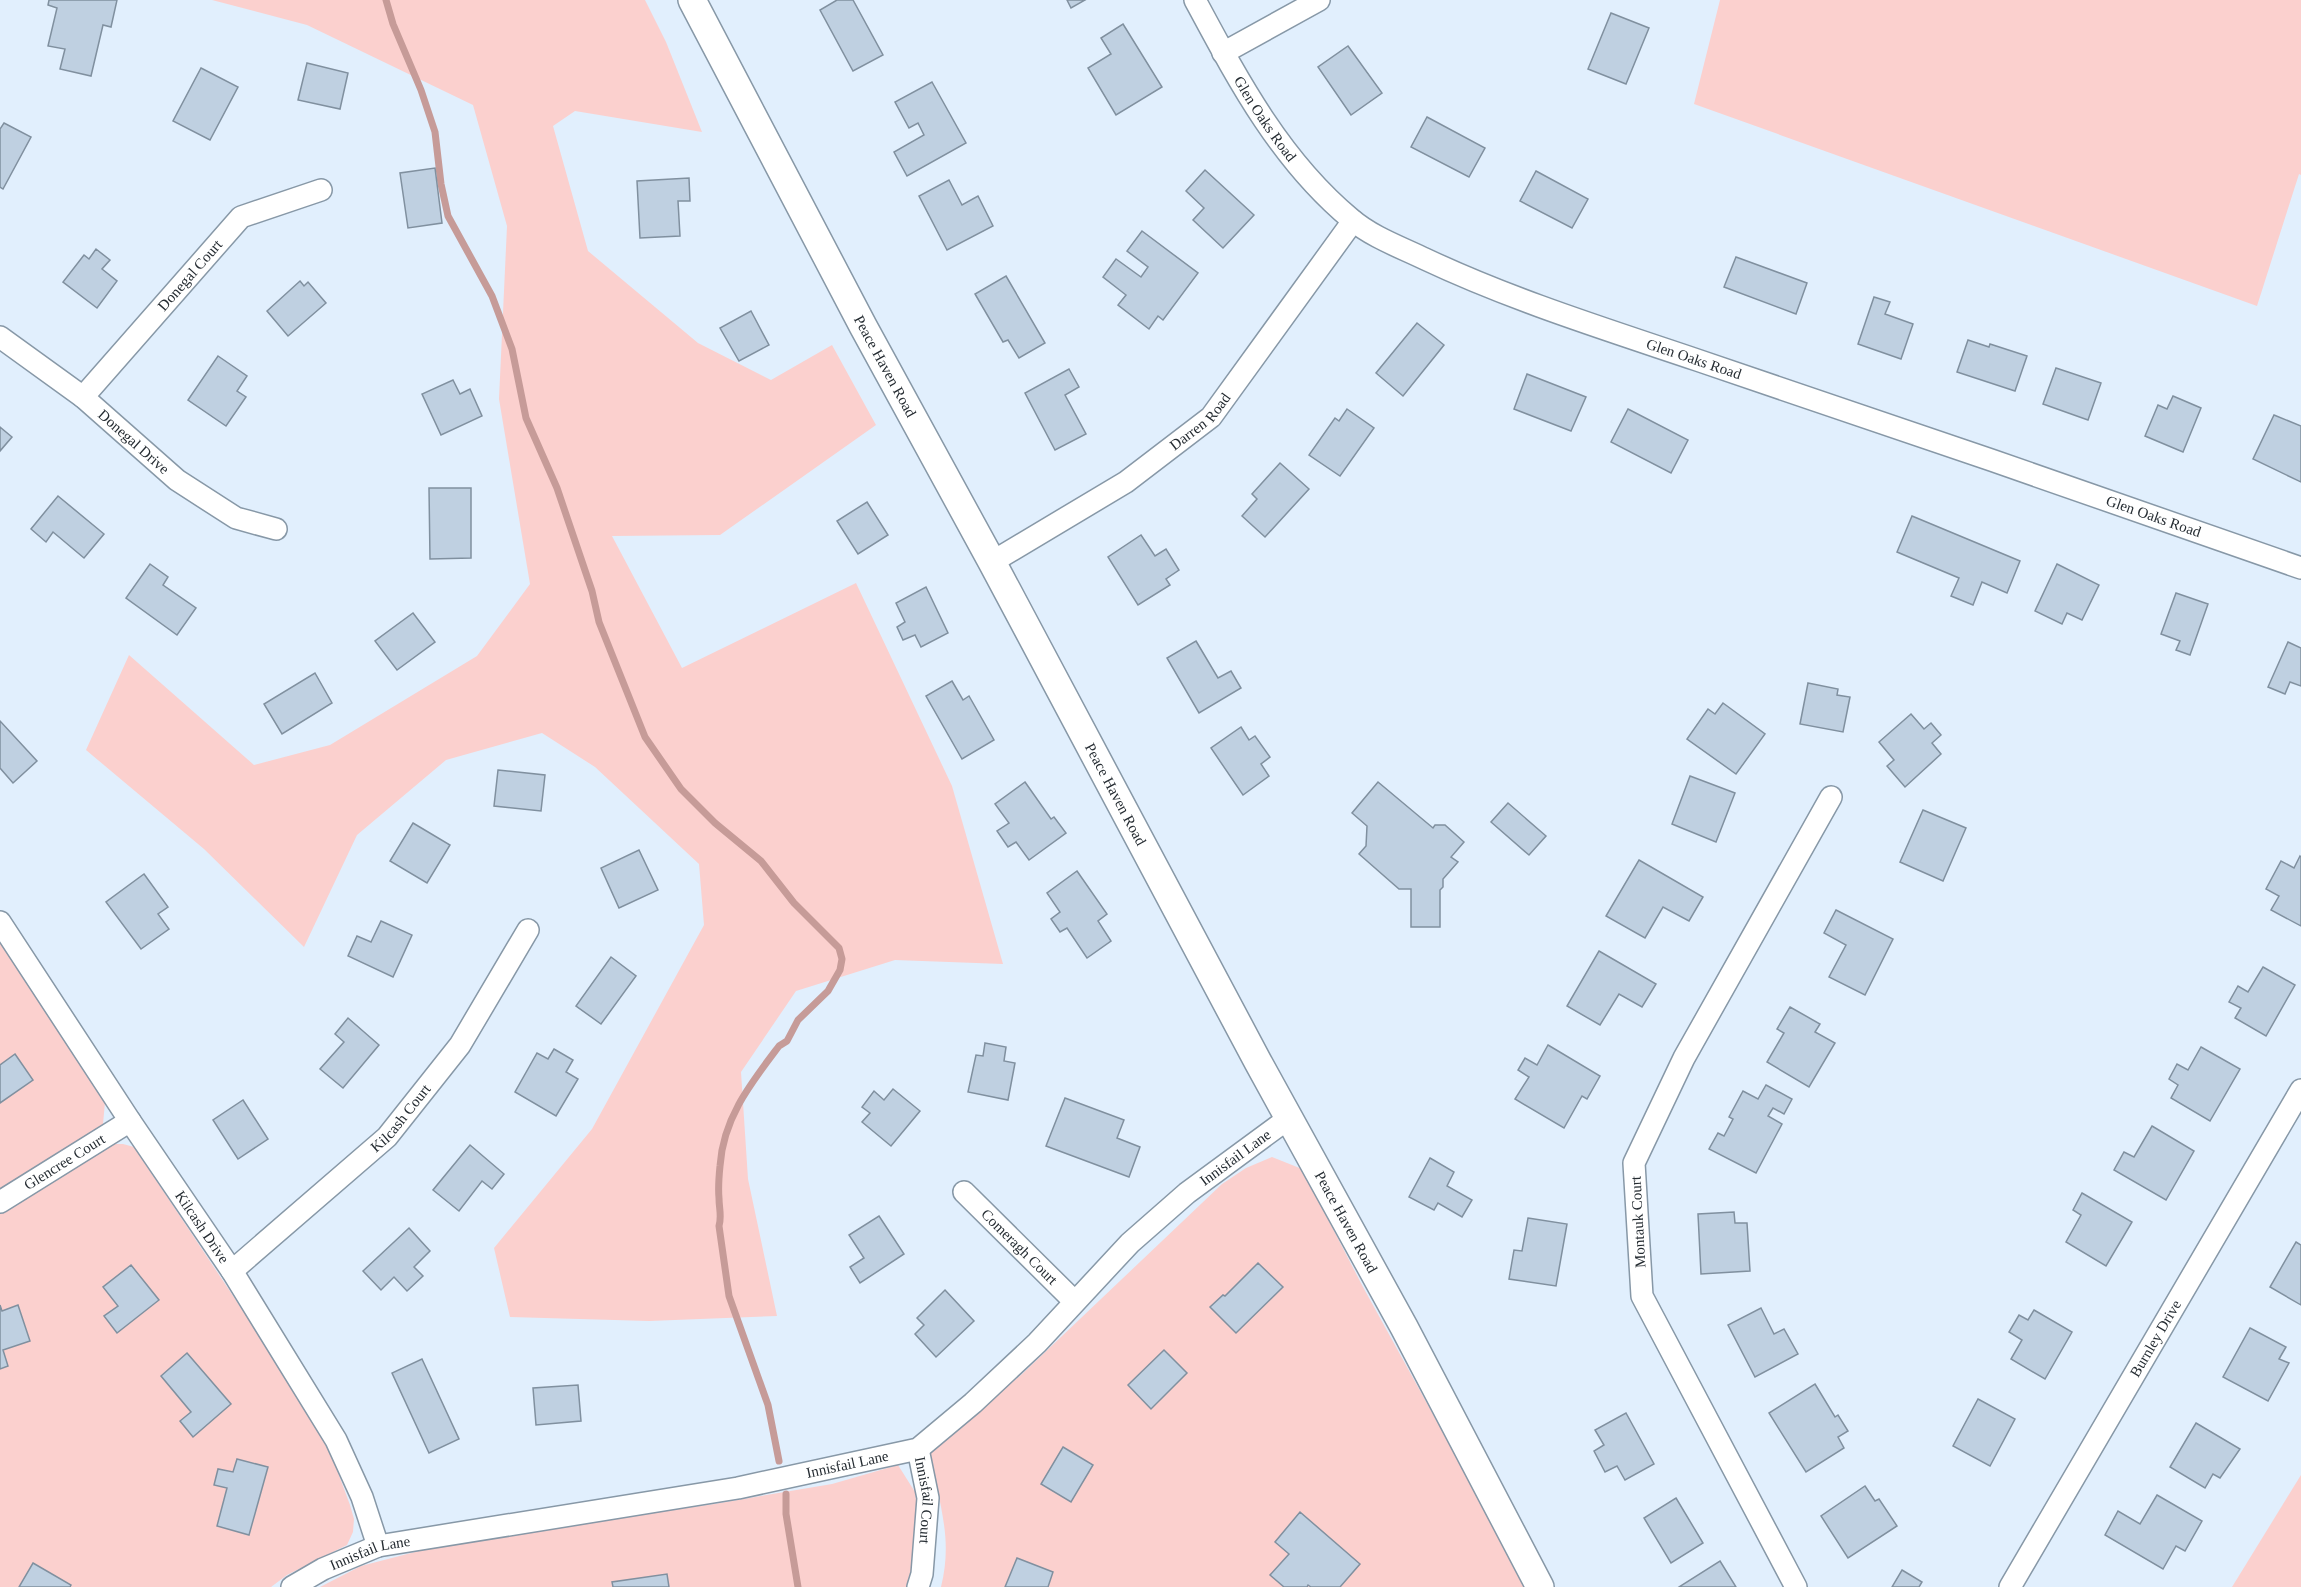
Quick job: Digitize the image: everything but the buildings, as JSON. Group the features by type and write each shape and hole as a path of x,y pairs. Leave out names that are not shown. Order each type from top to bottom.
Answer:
{"main road":[{"name":"Peace Haven Road","path":"692,0 863,326 1404,1328 1538,1586"}],"street":[{"name":"Glen Oaks Road","path":"1195,0 1256,110 1284,151 1312,183 1353,221 1386,240 1466,278 1525,302 2301,568"},
{"path":"1223,53 1319,0"},
{"name":"Donegal Court","path":"83,397 241,217 321,190"},
{"name":"Darren Road","path":"992,562 1126,482 1210,417 1353,221"},
{"name":"Donegal Drive","path":"0,337 83,397 177,480 236,518 276,529"},
{"name":"Montauk Court","path":"1796,1587 1642,1296 1634,1163 1684,1058 1831,797"},
{"name":"Kilcash Drive","path":"0,922 130,1121 232,1271 336,1440 362,1497 378,1546"},
{"name":"Kilcash Court","path":"232,1271 387,1137 460,1045 528,930"},
{"name":"Burnley Drive","path":"2010,1587 2301,1090"},
{"name":"Innisfail Lane","path":"292,1587 323,1569 378,1546 738,1488 918,1449 1037,1343 1130,1244 1187,1193 1289,1118"},
{"name":"Glencree Court","path":"0,1202 130,1121"},
{"name":"Comeragh Court","path":"964,1192 1074,1301"},
{"name":"Innisfail Court","path":"918,1449 928,1498 922,1574 918,1587"}],"shaded area":[{"path":"212,0 645,0 666,42 702,132 575,111 553,126 588,251 698,343 771,380 832,345 876,425 720,535 612,536 682,668 856,583 952,786 1003,964 895,960 796,991 741,1072 748,1179 777,1316 649,1321 510,1317 494,1248 592,1129 704,925 699,864 595,767 542,733 446,760 357,835 304,947 204,849 86,750 129,655 254,765 330,745 477,656 530,584 499,399 507,226 473,105 307,25"},
{"path":"1720,0 2301,0 2301,175 2299,174 2257,306 1694,104"},
{"path":"0,938 105,1102 103,1124 0,1192"},
{"path":"111,1144 134,1147 301,1398 330,1451 350,1505 354,1519 353,1532 347,1545 287,1575 271,1587 0,1587 0,1214"},
{"path":"1272,1157 1302,1169 1363,1287 1528,1587 941,1587 946,1549 940,1501 931,1464 931,1447 1021,1375 1222,1184 1246,1168"},
{"path":"898,1465 915,1492 920,1531 912,1587 320,1587 361,1566 465,1539 714,1504 832,1484"},
{"path":"2301,1475 2301,1587 2232,1587"}],"waterway":[{"path":"386,0 435,132 441,184 448,216 492,296 512,349 526,418 557,488 592,591 599,622 645,737 681,789 715,823 761,861 794,903 839,948 842,959 840,970 828,991 798,1020 787,1041 779,1046 740,1102 722,1149 719,1226 729,1296 768,1405 779,1461"},
{"path":"786,1494 786,1514 798,1587"}]}
